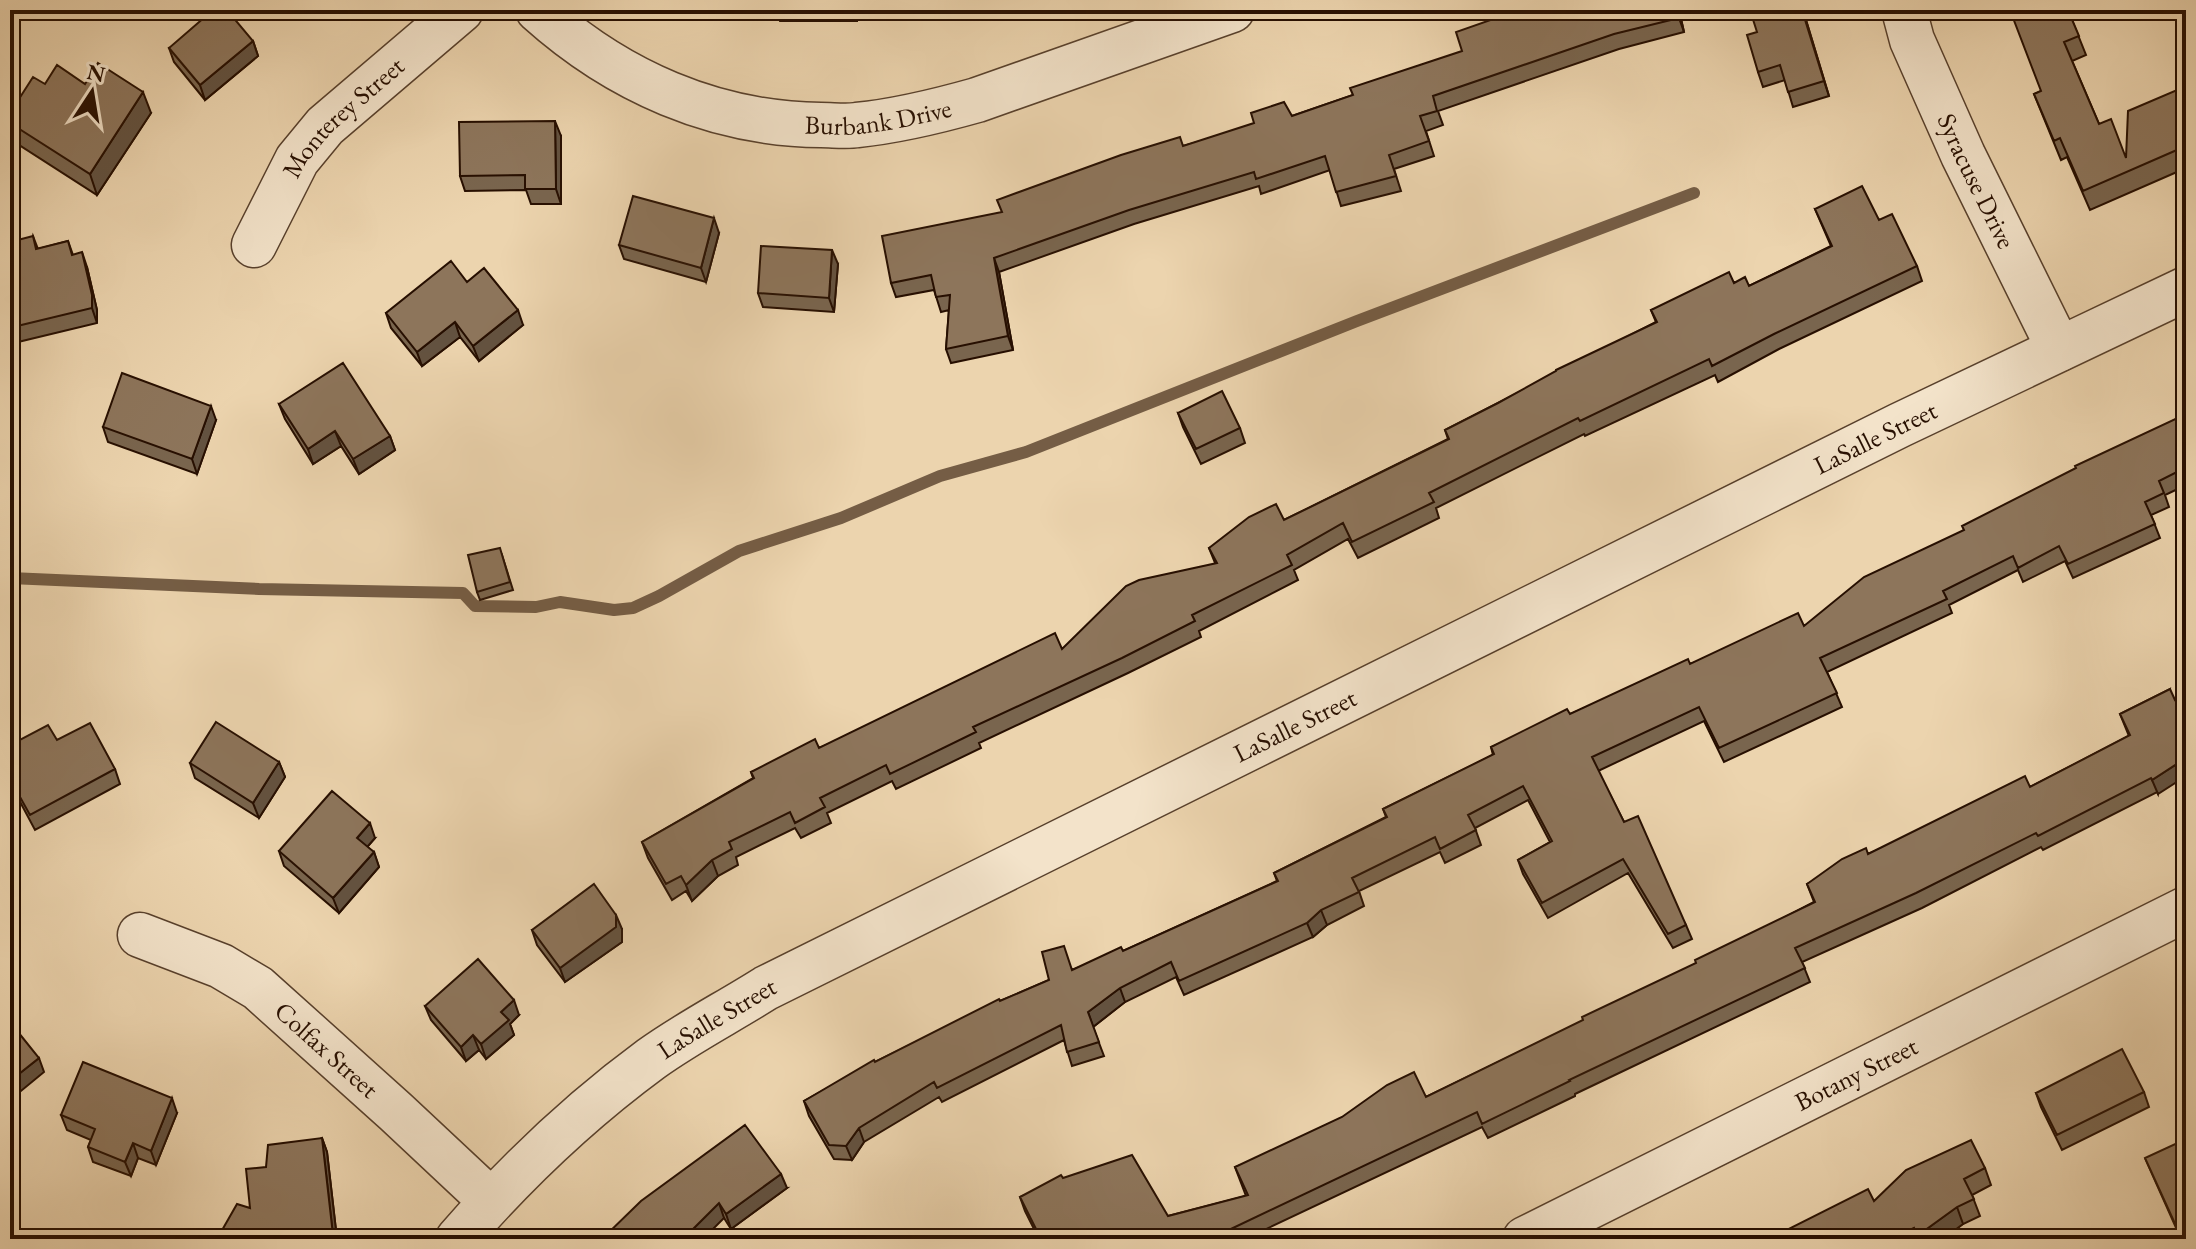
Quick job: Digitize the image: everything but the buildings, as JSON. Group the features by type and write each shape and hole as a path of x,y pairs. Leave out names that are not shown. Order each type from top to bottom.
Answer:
{"street":[{"name":"Monterey Street","path":"254,245 297,160 325,126 461,10"},
{"name":"Burbank Drive","path":"538,10 613,68 656,90 722,112 790,125 855,126 937,112 977,100 1232,10"},
{"name":"Syracuse Drive","path":"1904,10 1912,40 1963,155 2059,349"},
{"name":"LaSalle Street","path":"458,1239 518,1172 611,1089 654,1057 766,988 1886,432 2186,289"},
{"name":"Botany Street","path":"1525,1239 2184,915"},
{"name":"Colfax Street","path":"140,935 221,966 258,988 491,1201"}],"waterway":[{"path":"10,578 259,589 463,593 475,606 536,607 560,602 614,610 633,608 739,551 841,518 940,476 1026,452 1357,321 1694,193"}]}
